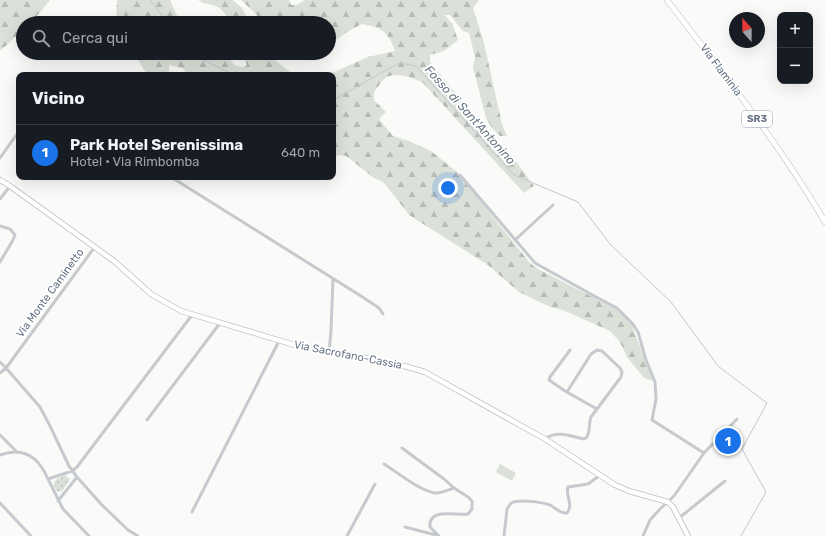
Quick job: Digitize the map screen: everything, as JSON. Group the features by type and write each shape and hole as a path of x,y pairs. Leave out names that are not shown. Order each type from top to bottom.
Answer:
{"main road":[{"name":"Via Flaminia","path":"667,0 760,123 795,173 825,222"}],"street":[{"path":"0,158 16,135"},
{"path":"460,175 531,259 539,266 612,304 628,319 638,332 646,360 656,382 656,399 652,420 704,453"},
{"name":"Via Sacrofano-Cassia","path":"0,180 119,265 151,294 168,304 192,315 301,347 397,364 425,372 545,439 575,458 599,476 622,488 668,502"},
{"path":"176,180 379,308 383,314"},
{"path":"0,199 10,186"},
{"path":"515,240 553,205"},
{"path":"0,226 10,229 15,235 14,240 0,262"},
{"name":"Via Monte Caminetto","path":"0,373 6,368 94,248"},
{"path":"329,352 332,326 333,279"},
{"path":"48,479 72,471 82,460 192,315"},
{"path":"147,420 220,323"},
{"path":"192,512 279,341"},
{"path":"570,350 549,378 567,392 597,409"},
{"path":"545,439 554,434 584,439 586,438 589,434 590,421 621,377 622,374 620,368 602,350 597,350 591,354 567,392"},
{"path":"0,362 40,407 72,471 101,504 135,536"},
{"path":"642,536 650,520 674,496 704,453 737,419"},
{"path":"0,435 17,452"},
{"path":"402,448 454,488 470,498 473,503 470,512 466,514 445,513 438,514 433,517 429,526 439,536"},
{"path":"0,455 8,452 17,452 28,455 35,460 48,479 58,501 66,512 89,536"},
{"path":"384,464 430,492 439,492 454,488"},
{"path":"504,536 508,508 511,503 520,501 545,504 566,514 570,506 567,490 568,487 588,484 599,476"},
{"path":"58,501 77,477"},
{"path":"679,518 725,482"},
{"path":"347,536 375,484"},
{"path":"668,502 688,535"},
{"path":"0,503 31,536"},
{"path":"405,527 439,536"}],"green space":[{"path":"0,0 50,0 37,16 16,16 16,36 0,51"},
{"path":"117,0 170,0 178,16 116,16"},
{"path":"198,0 233,0 242,8 246,16 227,16 218,7"},
{"path":"241,0 289,0 291,5 296,5 305,0 479,0 473,8 484,43 502,124 507,136 500,136 492,128 486,118 473,67 475,57 469,33 463,31 450,15 444,15 452,23 458,40 444,51 430,55 430,62 478,120 512,156 534,186 524,193 422,82 400,75 385,78 374,92 374,100 386,112 379,119 393,136 409,141 431,151 457,172 530,263 538,269 618,310 631,323 653,381 644,378 627,357 620,342 610,331 563,310 550,307 519,292 488,265 409,215 383,182 374,178 346,156 336,156 336,72 334,72 368,57 395,51 387,35 375,27 362,24 336,40 336,16 257,16"},
{"path":"138,60 230,60 236,66 244,67 247,65 244,60 275,60 290,72 186,72 182,68 169,65 169,72 145,72"},
{"path":"500,464 516,473 512,481 496,472"},
{"path":"66,475 70,480 62,491 58,492 54,483 57,479"}],"waterway":[{"name":"Fosso di Sant'Antonino","path":"150,0 163,16"},
{"name":"Fosso di Sant'Antonino","path":"203,60 228,72"},
{"name":"Fosso di Sant'Antonino","path":"336,98 399,63 416,66 514,175 578,202 610,244 671,302 718,366 767,403 742,449 766,492 741,536"}],"place":[{"name":"Park Hotel Serenissima","path":"728,441"}]}
